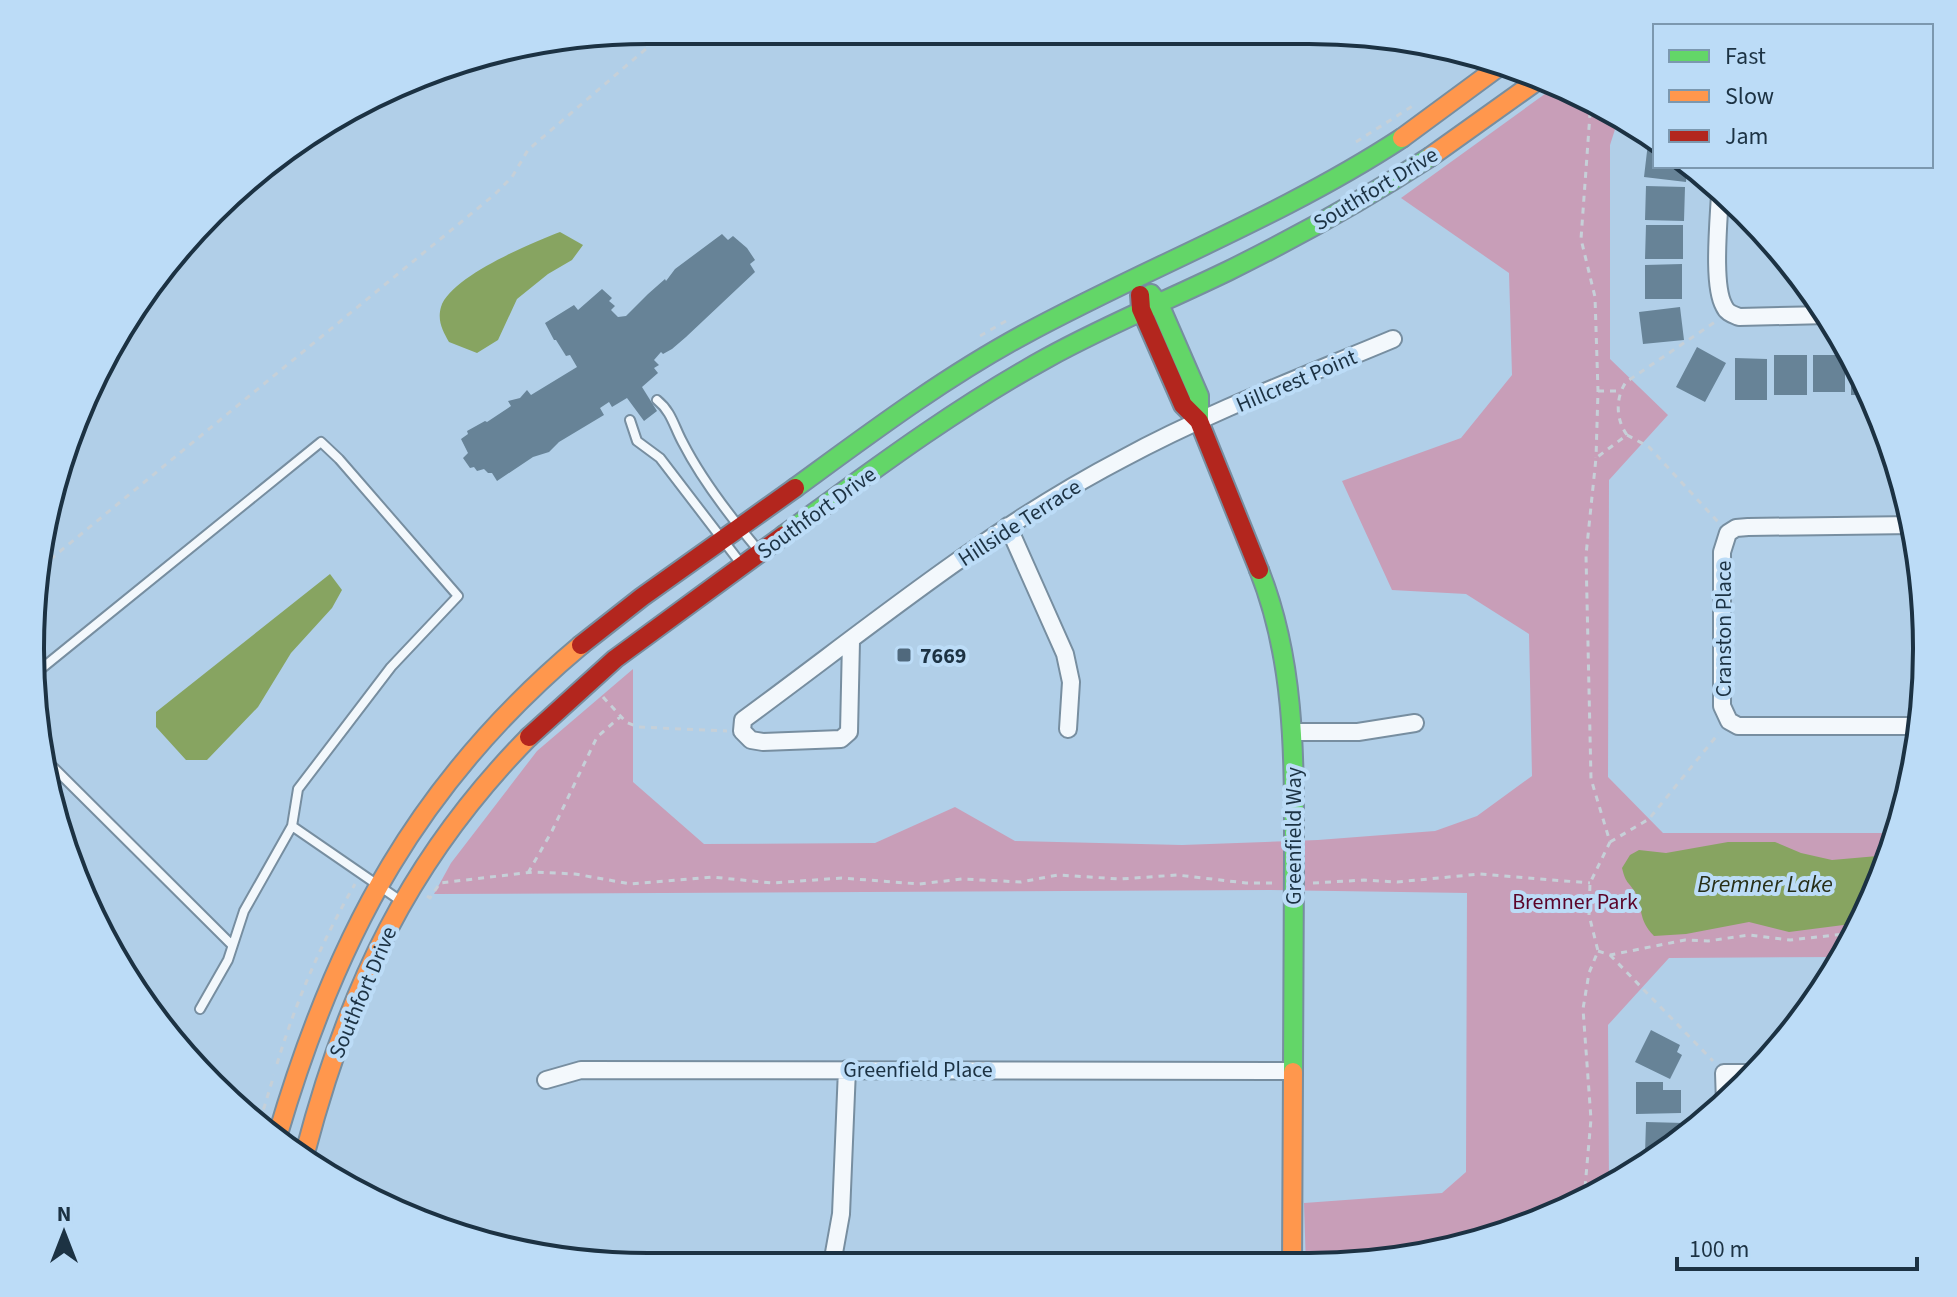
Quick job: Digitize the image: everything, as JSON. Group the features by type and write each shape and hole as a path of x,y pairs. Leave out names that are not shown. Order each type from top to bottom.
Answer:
{"main road":[{"name":"Southfort Drive","path":"280,1127 295,1070 329,978 375,885 424,813 521,700 615,619 933,390 1020,337 1290,202 1386,148 1491,72"},
{"name":"Southfort Drive","path":"307,1146 339,1037 358,990 402,901 448,833 491,778 541,725 591,679 635,643 959,411 1044,360 1301,232 1406,172 1529,86"},
{"name":"Greenfield Way","path":"1139,278 1150,306 1199,396 1199,421 1269,595 1283,646 1293,732 1292,1253"}],"street":[{"path":"1720,206 1718,285 1727,311 1739,317 1812,315"},
{"name":"Hillcrest Point","path":"1199,421 1393,339"},
{"name":"Hillside Terrace","path":"742,731 743,720 986,539 1121,459 1199,421"},
{"name":"Cranston Place","path":"1900,525 1748,527 1736,528 1728,533 1722,552 1722,706 1729,721 1738,726 1908,726"},
{"path":"1008,526 1065,654 1071,682 1068,729"},
{"path":"742,731 751,740 763,742 841,739 849,732 851,641"},
{"path":"1293,732 1358,732 1415,723"},
{"path":"834,1253 841,1214 847,1069"},
{"name":"Greenfield Place","path":"546,1080 581,1070 1292,1071"},
{"path":"1724,1087 1724,1073 1739,1073"}],"lane":[{"path":"657,400 669,413 682,443 761,552"},
{"path":"630,420 637,441 660,458 743,565"},
{"path":"44,666 321,442 458,596 391,667 298,789 292,826 244,911 228,960 200,1009"},
{"path":"57,771 232,945"},
{"path":"292,826 402,901"}],"path":[{"path":"51,559 494,195 512,177 528,150 652,44"},
{"path":"1590,114 1581,239 1595,297 1598,391 1596,458 1586,555 1591,779 1610,842"},
{"path":"1727,311 1705,331 1636,374 1620,391 1620,421 1627,435 1649,447 1728,533"},
{"path":"1598,391 1620,391"},
{"path":"1596,458 1627,435"},
{"path":"603,697 630,725 742,731"},
{"path":"528,873 559,819 597,737 620,717"},
{"path":"1585,1186 1591,1119 1583,1009 1589,973 1598,951 1589,915 1590,883 1610,842 1649,819 1729,721"},
{"path":"440,883 528,873 575,874 631,884 712,877 772,883 842,878 919,884 962,879 1011,882 1058,875 1120,879 1177,875 1246,883 1339,883 1364,880 1397,882 1480,874 1590,883"},
{"path":"1610,955 1685,940 1708,941 1749,935 1790,940 1841,934"},
{"path":"1598,951 1610,955 1724,1073"}],"green space":[{"name":"Bremner Park","path":"1546,93 1615,128 1610,145 1610,359 1668,415 1609,480 1608,777 1663,833 1884,833 1851,916 1828,957 1669,958 1608,1025 1609,1173 1540,1207 1465,1232 1387,1248 1306,1253 1304,1203 1442,1193 1466,1172 1467,893 1268,890 434,894 451,863 537,751 633,669 633,782 704,844 875,843 955,807 1015,841 1182,845 1318,840 1435,831 1477,816 1532,776 1529,634 1466,594 1392,590 1342,481 1461,438 1512,375 1509,273 1401,198"}],"water":[{"path":"560,232 583,245 572,260 548,274 517,299 498,340 477,353 449,342 440,317 441,307 459,284 493,262"},
{"path":"330,574 342,590 332,608 291,653 258,707 207,760 186,760 156,727 156,712"},
{"name":"Bremner Lake","path":"1728,842 1775,842 1801,853 1832,860 1876,856 1846,925 1789,932 1749,922 1686,934 1654,936 1645,924 1638,898 1622,868 1630,855 1639,850 1666,853"}],"building":[{"path":"1647,148 1653,152 1653,168 1675,168 1686,177 1686,182 1644,177"},
{"path":"1646,186 1685,187 1684,221 1645,220"},
{"path":"1646,225 1683,225 1683,259 1645,259"},
{"path":"722,234 728,240 733,236 747,248 755,260 750,264 755,272 686,337 672,349 663,354 661,352 654,360 659,365 654,368 658,373 642,387 657,411 644,421 627,398 612,407 609,402 600,408 604,415 559,442 549,452 533,457 497,481 492,473 484,469 477,471 474,467 470,468 463,458 468,453 461,439 468,434 467,431 511,406 508,401 520,398 527,390 531,395 577,367 570,355 566,356 554,340 545,323 574,305 578,310 602,289 612,298 609,301 615,306 611,310 618,317 626,316 666,281 675,269"},
{"path":"1682,264 1682,299 1645,299 1645,265"},
{"path":"1680,307 1684,340 1643,344 1639,312"},
{"path":"1697,347 1726,363 1705,402 1676,387"},
{"path":"1774,355 1807,355 1807,395 1774,395"},
{"path":"1813,355 1837,355 1845,370 1845,392 1813,392"},
{"path":"1735,358 1767,359 1767,400 1735,400"},
{"path":"1851,381 1857,395 1851,395"},
{"path":"1651,1030 1680,1045 1677,1052 1682,1055 1670,1079 1635,1062"},
{"path":"1636,1082 1663,1082 1663,1090 1681,1090 1681,1113 1636,1114"},
{"path":"1646,1122 1682,1123 1676,1128 1645,1150"}],"traffic: fast":[{"path":"795,488 906,408 993,352 1070,310 1263,217 1402,138"},
{"path":"784,535 912,442 1012,378 1091,335 1280,245 1430,157"},
{"path":"1151,294 1159,304 1199,396 1199,421"},
{"path":"1259,570 1280,640 1293,749 1293,1072"}],"traffic: slow":[{"path":"1402,138 1491,72"},
{"path":"1430,157 1530,86"},
{"path":"280,1127 327,992 357,927 391,865 429,806 474,751 524,697 581,645"},
{"path":"307,1147 341,1036 388,929 449,830 529,737"},
{"path":"1292,1253 1293,1072"}],"traffic: jam":[{"path":"1140,295 1141,309 1183,405 1199,421 1259,570"},
{"path":"581,645 642,597 795,488"},
{"path":"529,737 615,659 784,535"}],"place":[{"name":"7669","path":"904,655"}]}
